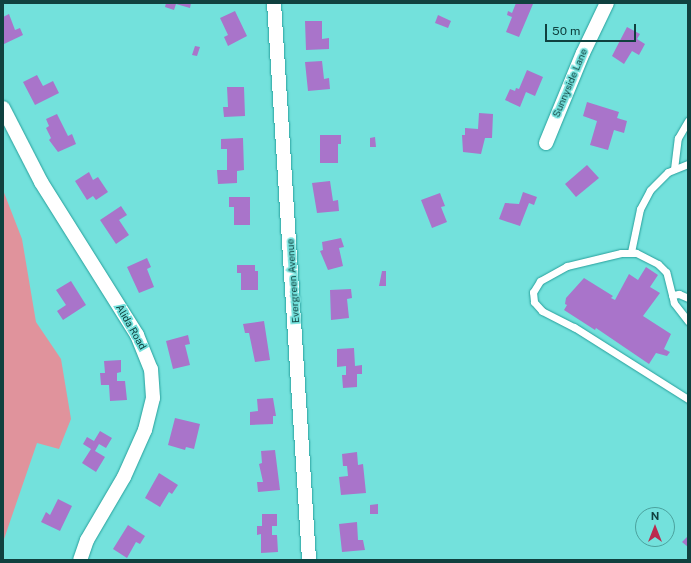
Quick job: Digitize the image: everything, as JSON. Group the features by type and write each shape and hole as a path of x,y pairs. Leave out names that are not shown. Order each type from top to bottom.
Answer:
{"street":[{"name":"Evergreen Avenue","path":"274,3 309,560"},
{"name":"Sunnyside Lane","path":"546,143 588,42 607,3"},
{"name":"Alida Road","path":"3,108 50,197 137,336 151,369 153,398 145,430 124,476 87,540 80,560"}],"lane":[{"path":"674,169 678,138 688,120"},
{"path":"631,252 646,196 658,180 674,169 688,164"},
{"path":"688,321 677,308 672,295 668,276 663,268 640,254 631,252 574,263 537,284 533,292 534,302 542,311 574,327 688,398"},
{"path":"672,295 679,294 688,298"}],"shaded area":[{"path":"3,190 22,239 36,322 61,359 71,419 59,449 37,443 3,542"}],"building":[{"path":"166,3 191,3 190,8 176,4 174,10 165,7"},
{"path":"516,3 533,4 519,37 506,32 512,17 507,15 508,11 512,13"},
{"path":"235,11 247,36 228,46 224,37 228,35 220,18"},
{"path":"9,14 15,30 20,28 23,35 4,44 3,17"},
{"path":"438,15 451,21 448,28 435,23"},
{"path":"305,21 322,21 322,39 329,38 329,49 306,50"},
{"path":"627,27 640,34 637,39 645,44 639,55 632,51 624,64 612,56"},
{"path":"195,46 200,47 197,56 192,55"},
{"path":"322,61 324,79 329,78 330,89 308,91 305,62"},
{"path":"527,70 543,77 535,96 526,92 520,107 505,100 510,89 515,91 516,88 519,89"},
{"path":"37,75 43,86 53,81 59,93 35,105 23,82"},
{"path":"227,87 244,87 245,116 224,117 223,107 228,107"},
{"path":"587,102 619,112 617,118 627,121 624,133 614,130 608,150 590,145 597,121 583,116"},
{"path":"479,113 493,114 492,138 485,138 481,154 463,152 462,135 465,135 465,128 478,129"},
{"path":"57,114 68,136 72,134 76,144 58,152 49,140 51,138 46,128 49,126 46,119"},
{"path":"320,135 341,135 341,144 338,144 338,163 320,163"},
{"path":"375,137 376,147 370,147 370,138"},
{"path":"243,138 244,170 237,171 237,183 218,184 217,170 227,170 227,149 221,149 221,139"},
{"path":"587,165 599,178 576,197 565,184"},
{"path":"89,172 93,180 98,177 108,192 96,200 93,196 87,200 75,181"},
{"path":"330,181 333,201 338,200 339,211 317,213 312,183"},
{"path":"523,192 537,197 534,205 529,203 520,226 499,219 505,203 519,204"},
{"path":"440,193 445,206 441,207 447,222 432,228 421,200"},
{"path":"229,197 250,197 250,225 234,225 234,207 229,207"},
{"path":"121,206 127,215 119,220 129,235 116,244 100,220"},
{"path":"341,238 344,247 339,248 343,266 328,270 320,251 323,250 322,242"},
{"path":"147,258 151,267 147,269 154,287 139,293 127,267"},
{"path":"237,265 255,265 255,271 258,271 258,290 241,290 241,273 237,273"},
{"path":"646,267 658,275 650,287 660,293 643,316 671,334 664,349 670,352 667,356 656,353 649,364 596,328 595,330 564,310 567,305 565,304 566,298 584,278 613,296 611,298 615,300 629,274 638,280"},
{"path":"382,271 386,271 386,286 379,286"},
{"path":"71,281 86,305 63,320 57,311 66,305 56,290"},
{"path":"351,289 352,298 347,299 349,318 331,320 330,290"},
{"path":"264,321 270,360 255,362 249,333 245,333 243,324"},
{"path":"188,335 190,344 185,345 190,365 173,369 166,341"},
{"path":"354,348 355,366 362,365 362,374 357,374 357,387 343,388 342,375 346,375 346,366 337,367 337,349"},
{"path":"121,360 121,372 117,373 117,381 125,381 127,400 110,401 109,385 101,385 100,373 105,373 104,361"},
{"path":"273,398 276,416 273,416 273,424 250,425 250,412 258,411 257,399"},
{"path":"175,418 200,424 194,449 186,447 185,450 168,445"},
{"path":"100,431 112,438 106,448 99,444 95,451 105,457 96,472 82,463 91,449 83,444 87,437 94,441"},
{"path":"275,450 280,490 258,492 257,482 263,482 259,464 262,463 261,451"},
{"path":"357,452 358,465 363,464 366,493 341,495 339,477 348,476 347,466 343,466 342,454"},
{"path":"159,473 178,485 172,494 169,492 160,507 145,498"},
{"path":"58,499 72,506 60,531 41,522 46,512 50,515"},
{"path":"378,504 378,514 370,514 370,505"},
{"path":"262,514 277,514 277,526 272,526 272,535 277,535 278,552 261,553 261,534 257,535 257,526 262,526"},
{"path":"357,522 358,540 363,540 365,550 342,552 339,524"},
{"path":"128,525 145,536 140,544 136,542 127,558 113,549"},
{"path":"688,536 688,547 682,542"}]}
